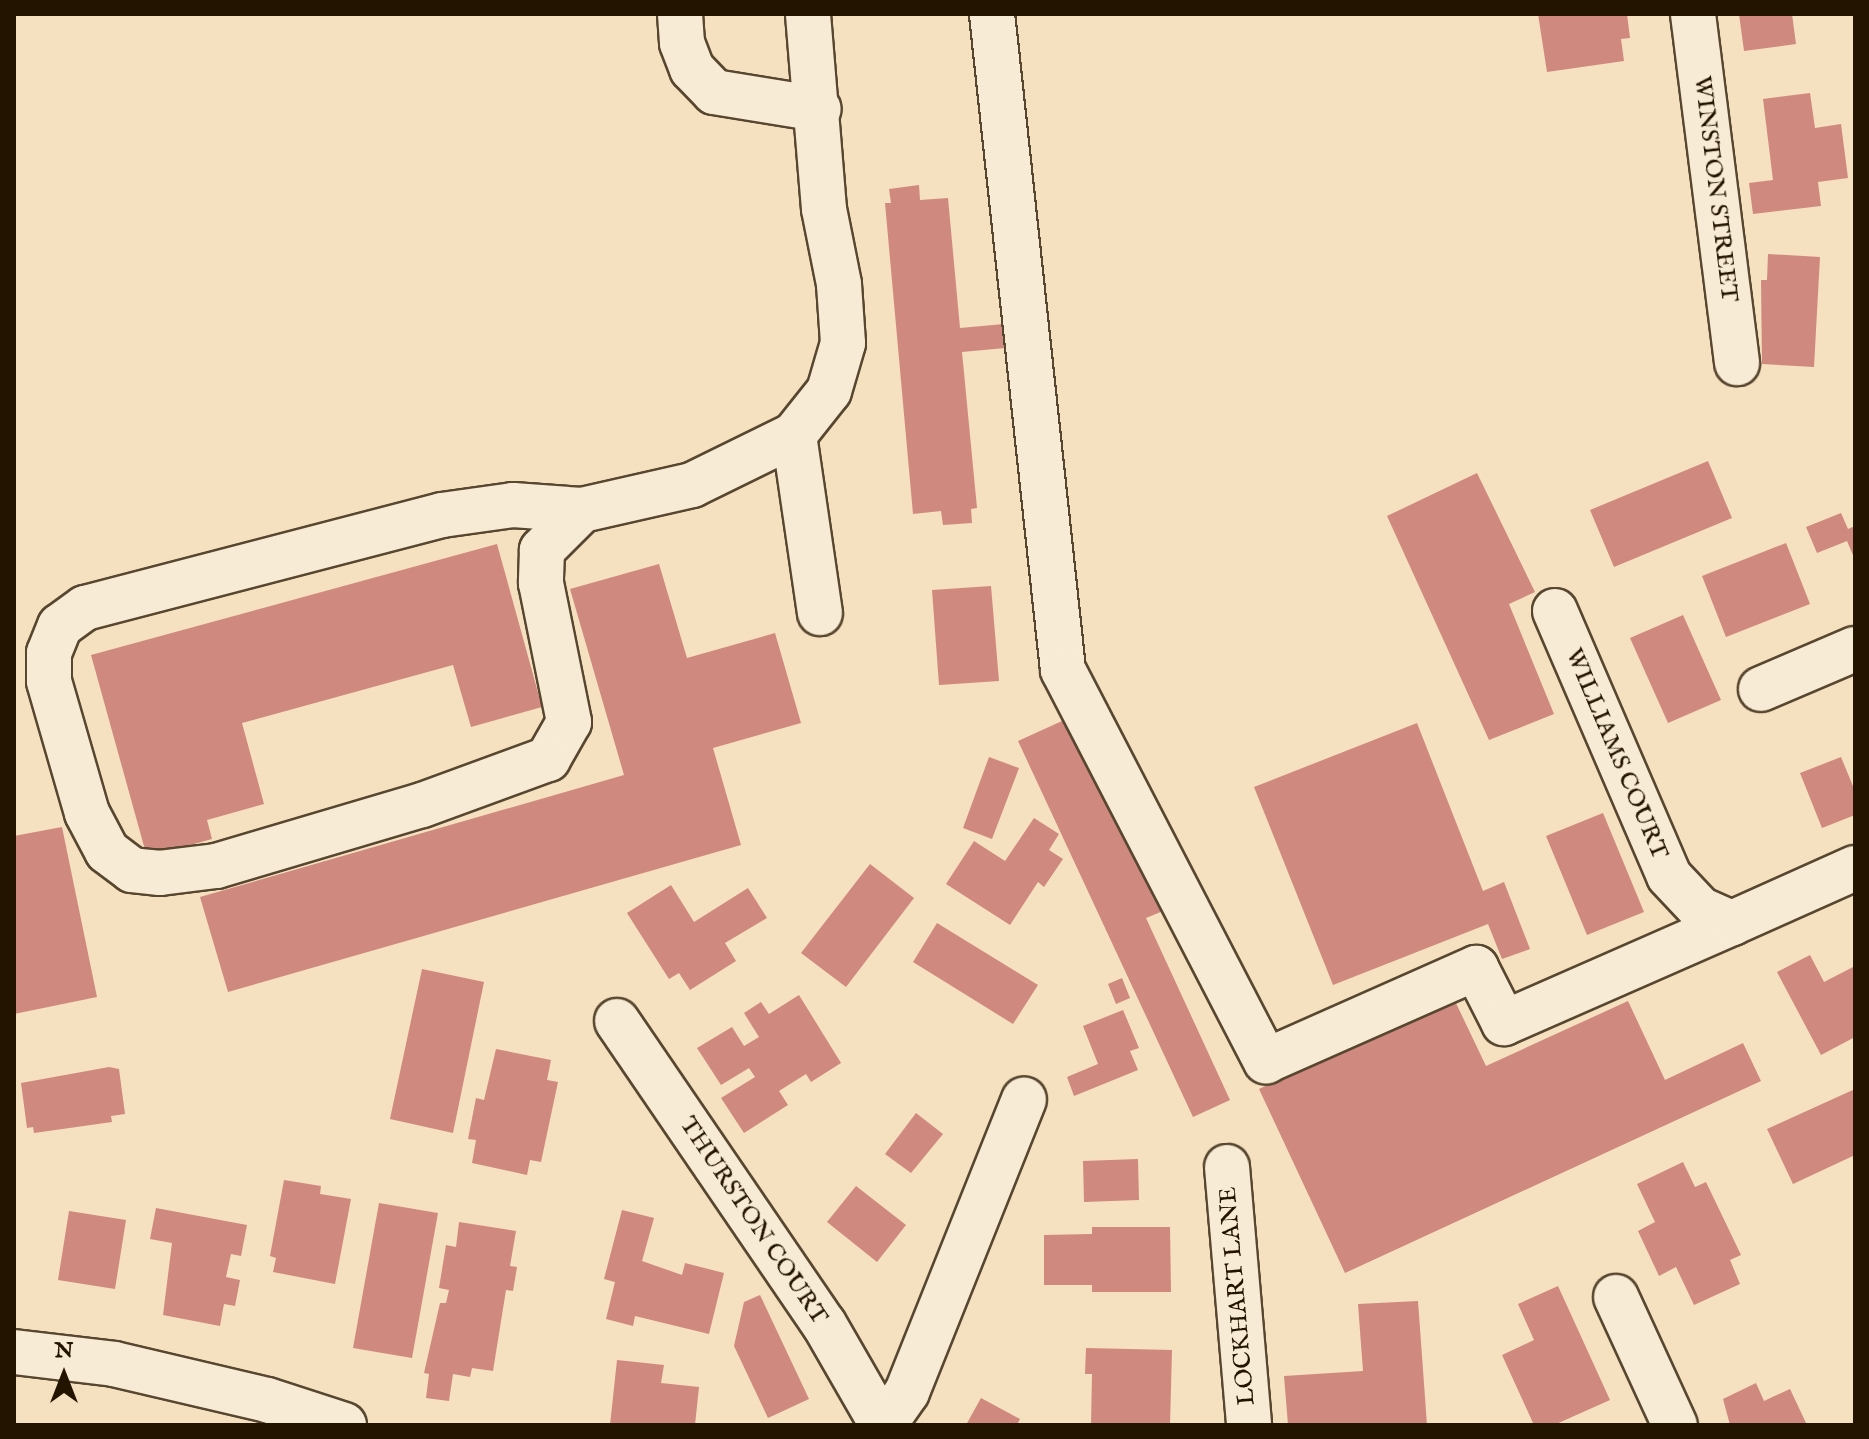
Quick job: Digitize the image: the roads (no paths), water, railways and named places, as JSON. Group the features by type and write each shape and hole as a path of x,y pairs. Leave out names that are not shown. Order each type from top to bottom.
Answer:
{"street":[{"path":"680,14 682,43 692,69 714,92 819,109"},
{"path":"582,510 542,550 541,583 569,722 548,759 422,805 216,866 160,873 132,870 107,851 87,813 49,681 49,653 60,626 85,608 148,589 442,515 513,505 582,510 692,485 794,435 829,391 843,343 839,284 824,209 819,109 808,14"},
{"path":"992,14 1063,670 1266,1061 1476,968 1504,1023 1855,868"},
{"name":"WINSTON STREET","path":"1693,14 1737,363"},
{"path":"794,435 820,613"},
{"name":"WILLIAMS COURT","path":"1555,611 1669,876 1700,909 1732,923"},
{"path":"1761,689 1855,649"},
{"name":"THURSTON COURT","path":"617,1021 824,1324 883,1425 907,1392 1024,1099"},
{"name":"LOCKHART LANE","path":"1227,1167 1249,1425"},
{"path":"1616,1297 1675,1425"},
{"path":"14,1352 114,1364 267,1400 344,1425"}]}
